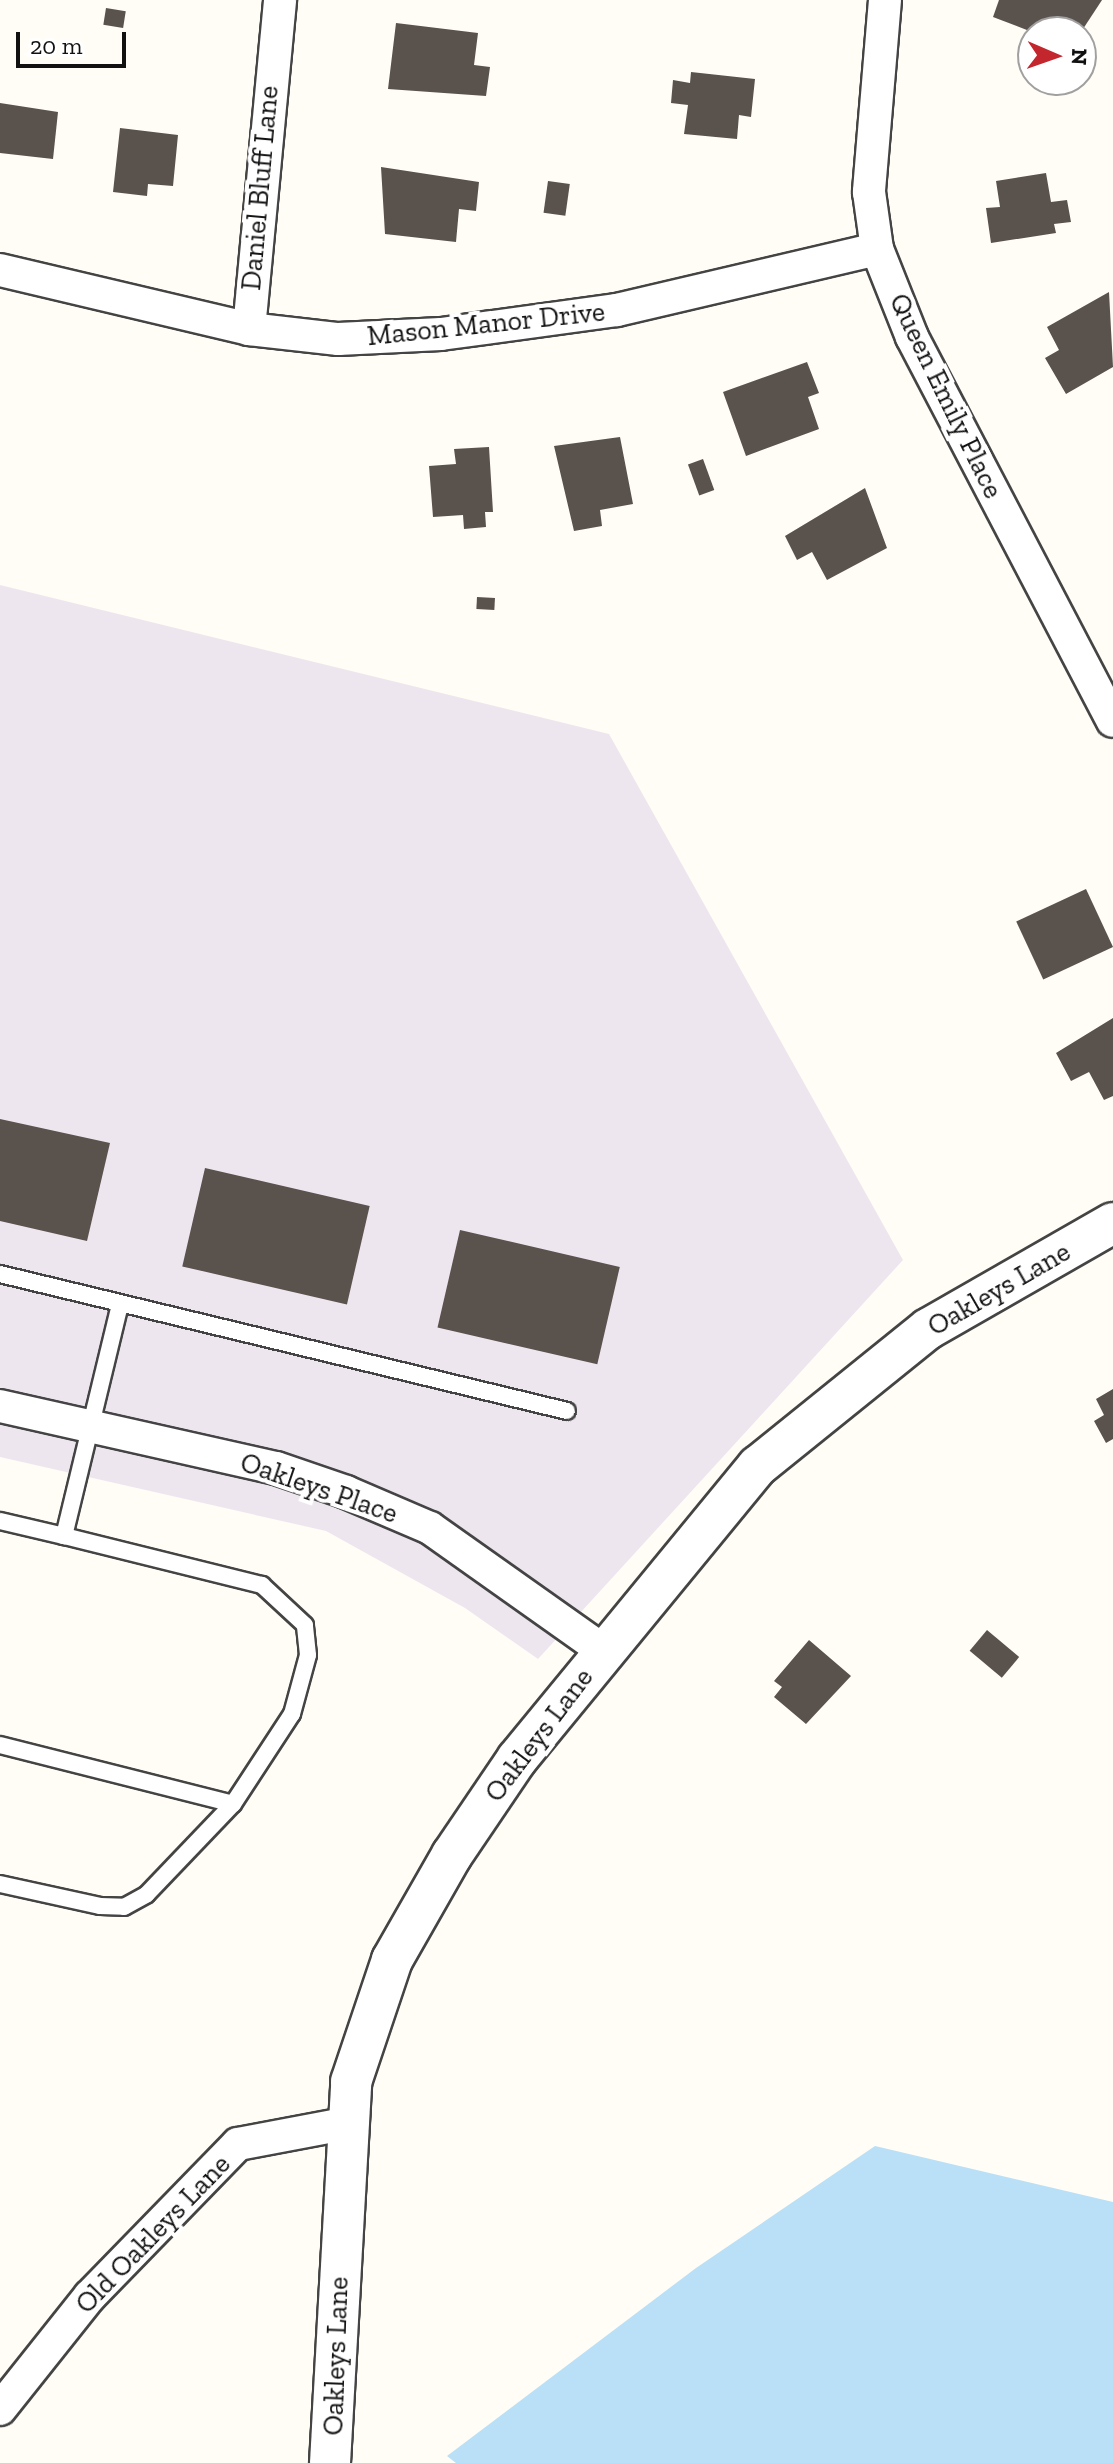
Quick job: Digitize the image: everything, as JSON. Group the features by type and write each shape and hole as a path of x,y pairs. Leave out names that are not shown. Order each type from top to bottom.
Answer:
{"street":[{"name":"Daniel Bluff Lane","path":"249,329 280,0"},
{"name":"Queen Emily Place","path":"885,0 869,192 877,249 912,337 1113,721"},
{"name":"Mason Manor Drive","path":"0,270 249,329 338,339 441,334 617,310 877,249"},
{"name":"Oakleys Lane","path":"330,2463 344,2124 371,2012 420,1908 517,1759 602,1650 698,1532 795,1431 928,1329 1113,1223"},
{"name":"Oakleys Place","path":"0,1406 276,1468 430,1528 602,1650"},
{"name":"Old Oakleys Lane","path":"0,2409 90,2296 238,2144 344,2124"}],"lane":[{"path":"0,1274 567,1411"},
{"path":"64,1536 94,1427 120,1304"},
{"path":"0,1521 234,1574 288,1604 305,1625 308,1655 292,1714 233,1804 147,1894 124,1907 0,1884"},
{"path":"0,1745 233,1804"}],"shaded area":[{"path":"0,585 609,734 903,1260 538,1659 465,1608 326,1531 0,1457"}],"water":[{"path":"875,2146 1113,2202 1113,2463 456,2463 447,2456 696,2268"}],"building":[{"path":"999,0 1102,0 1092,16 1017,16 1017,26 993,17"},
{"path":"106,8 126,11 123,28 103,25"},
{"path":"396,23 478,33 474,65 490,67 486,96 388,89"},
{"path":"691,72 755,79 751,117 739,115 737,139 684,134 688,105 671,103 673,80 690,83"},
{"path":"0,103 58,112 53,159 0,153"},
{"path":"120,128 178,135 173,186 148,184 147,196 113,192"},
{"path":"381,167 479,182 476,211 459,209 456,242 385,234"},
{"path":"1046,173 1051,202 1067,200 1071,222 1054,224 1056,233 991,243 986,208 1000,207 996,181"},
{"path":"548,181 570,184 565,216 544,213"},
{"path":"1109,292 1113,367 1066,394 1045,358 1059,350 1047,327"},
{"path":"807,362 819,393 808,397 819,429 746,456 723,392"},
{"path":"620,437 633,504 600,510 602,526 574,531 554,446"},
{"path":"489,447 493,512 485,512 486,527 464,529 463,515 433,517 429,466 456,464 454,449"},
{"path":"703,459 714,490 699,495 688,464"},
{"path":"865,488 887,548 827,580 812,552 797,560 785,536"},
{"path":"477,597 495,598 494,610 476,609"},
{"path":"1086,889 1113,947 1043,980 1016,922"},
{"path":"1113,1018 1113,1096 1104,1100 1089,1072 1071,1081 1056,1053"},
{"path":"0,1119 110,1143 87,1241 0,1221"},
{"path":"205,1168 370,1206 347,1304 182,1266"},
{"path":"460,1230 620,1267 597,1364 438,1327"},
{"path":"1113,1389 1113,1439 1106,1443 1094,1421 1104,1415 1096,1399"},
{"path":"987,1630 1019,1657 1002,1678 970,1651"},
{"path":"809,1640 851,1676 806,1724 774,1697 782,1687 774,1681"}]}
